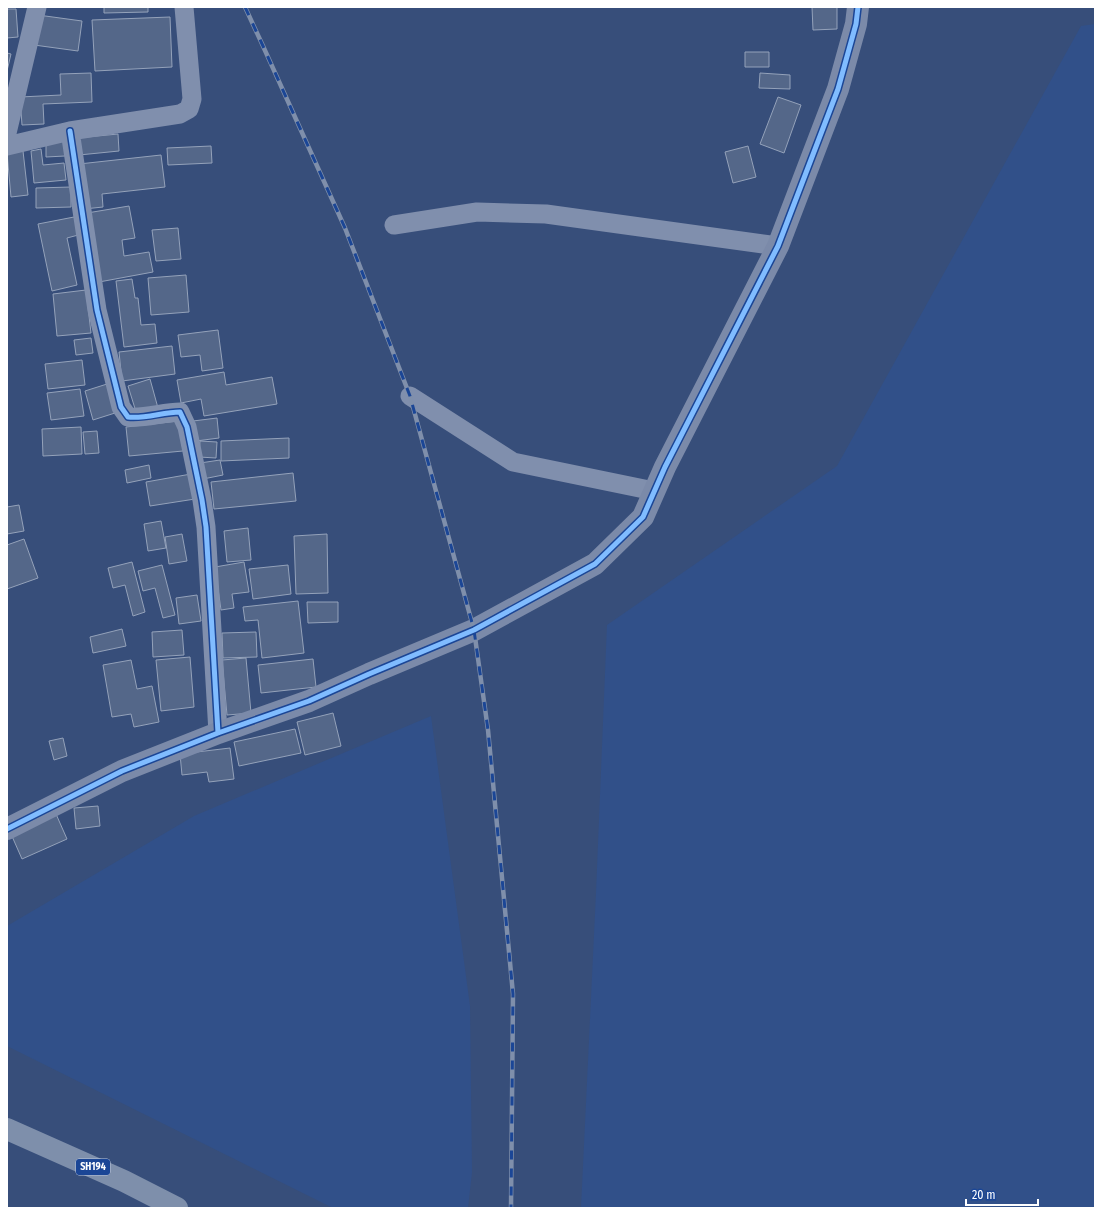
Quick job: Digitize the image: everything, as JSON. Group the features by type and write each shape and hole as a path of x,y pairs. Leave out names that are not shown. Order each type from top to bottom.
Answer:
{"main road":[{"name":"SH194","path":"7,1129 124,1181 177,1208"}],"street":[{"path":"7,133 37,7"},
{"path":"7,146 70,131 180,114 189,109 192,99 184,7"},
{"path":"7,829 122,771 218,733 309,702 369,674 474,630 595,564 643,517 665,467 778,246 838,89 856,24 858,7"},
{"path":"70,131 97,310 121,407 128,416 137,418 170,412 180,412 187,427 206,526 218,733"},
{"path":"394,225 477,212 546,214 778,246"},
{"path":"410,396 513,462 654,491"}],"water":[{"path":"1095,24 1095,1208 581,1208 607,625 837,466 1081,26"},
{"path":"431,716 470,1006 472,1172 468,1208 333,1208 7,1046 7,926 194,816"}],"building":[{"path":"104,7 148,7 148,12 104,13"},
{"path":"812,7 837,7 837,29 813,30"},
{"path":"7,9 16,9 18,37 7,38"},
{"path":"38,15 82,21 78,51 34,45"},
{"path":"170,17 172,67 95,71 92,20"},
{"path":"745,52 769,52 769,67 745,67"},
{"path":"7,53 11,54 7,71"},
{"path":"91,73 92,102 43,104 44,124 22,125 20,97 61,95 60,74"},
{"path":"760,73 790,75 790,89 759,88"},
{"path":"778,97 801,105 784,153 760,144"},
{"path":"118,134 119,151 79,155 77,138"},
{"path":"64,141 65,156 46,157 46,142"},
{"path":"211,146 212,163 168,165 167,148"},
{"path":"748,146 756,177 733,183 725,152"},
{"path":"41,149 43,165 64,163 66,180 34,183 31,151"},
{"path":"23,151 28,195 11,197 7,153"},
{"path":"161,155 165,187 102,194 103,207 84,209 79,164"},
{"path":"71,187 71,207 36,208 36,188"},
{"path":"129,206 135,238 122,240 124,256 149,252 153,272 99,282 87,213"},
{"path":"74,217 82,234 67,238 77,285 52,291 38,224"},
{"path":"178,228 181,259 156,261 152,230"},
{"path":"186,275 189,312 151,315 148,278"},
{"path":"132,279 135,298 138,298 141,325 155,324 157,343 124,347 116,281"},
{"path":"86,290 91,333 57,336 53,294"},
{"path":"218,330 223,368 202,371 200,355 181,357 178,335"},
{"path":"91,338 93,353 76,355 74,340"},
{"path":"172,346 175,374 122,381 119,352"},
{"path":"82,360 85,385 48,389 45,364"},
{"path":"224,372 226,385 272,377 277,404 204,416 201,399 181,403 177,380"},
{"path":"150,379 158,408 137,415 128,386"},
{"path":"107,384 115,413 93,420 85,391"},
{"path":"80,389 84,416 51,420 47,393"},
{"path":"217,418 219,438 196,441 193,421"},
{"path":"179,421 183,451 129,456 126,427"},
{"path":"81,427 82,454 43,456 42,429"},
{"path":"97,431 99,453 85,454 83,432"},
{"path":"289,438 289,458 221,461 221,441"},
{"path":"200,441 217,442 216,458 199,457"},
{"path":"220,460 223,475 203,479 200,463"},
{"path":"149,465 151,478 127,483 125,470"},
{"path":"293,473 296,501 214,509 211,482"},
{"path":"191,474 195,499 150,506 146,482"},
{"path":"19,505 24,531 7,534 7,507"},
{"path":"161,521 166,548 148,551 144,524"},
{"path":"248,528 251,560 227,562 224,531"},
{"path":"182,534 187,561 169,564 165,537"},
{"path":"327,534 328,593 296,594 294,536"},
{"path":"24,539 38,578 7,589 7,545"},
{"path":"132,562 145,612 133,616 125,585 113,588 108,568"},
{"path":"244,562 249,592 232,594 234,608 221,610 215,567"},
{"path":"162,565 175,615 163,618 155,588 143,591 138,571"},
{"path":"288,565 291,594 253,599 249,569"},
{"path":"197,595 201,621 179,624 176,598"},
{"path":"298,601 304,653 262,658 258,620 245,621 243,607"},
{"path":"307,602 338,602 338,622 308,623"},
{"path":"122,629 126,646 93,653 90,637"},
{"path":"182,630 184,655 153,657 152,632"},
{"path":"256,632 257,657 223,658 222,633"},
{"path":"190,657 194,707 161,711 156,660"},
{"path":"246,658 251,713 227,715 222,660"},
{"path":"313,659 316,687 261,693 258,665"},
{"path":"131,660 137,689 152,686 159,722 134,727 131,714 112,717 103,665"},
{"path":"333,713 341,746 305,755 297,722"},
{"path":"295,729 301,753 239,766 234,742"},
{"path":"63,738 67,756 54,760 49,741"},
{"path":"230,748 234,779 209,782 207,772 182,775 180,754"},
{"path":"98,806 100,826 76,829 74,808"},
{"path":"56,814 67,839 22,859 11,834"}],"railway":[{"path":"245,7 345,228 410,396 474,630 488,730 513,994 511,1208"}],"cycle path":[{"path":"7,829 122,771 218,733 309,701 474,630 595,564 643,517 665,467 778,246 838,89 856,24 858,7"},
{"path":"70,131 97,310 121,407 128,417 141,417 180,412 187,427 206,527 218,733"}]}
